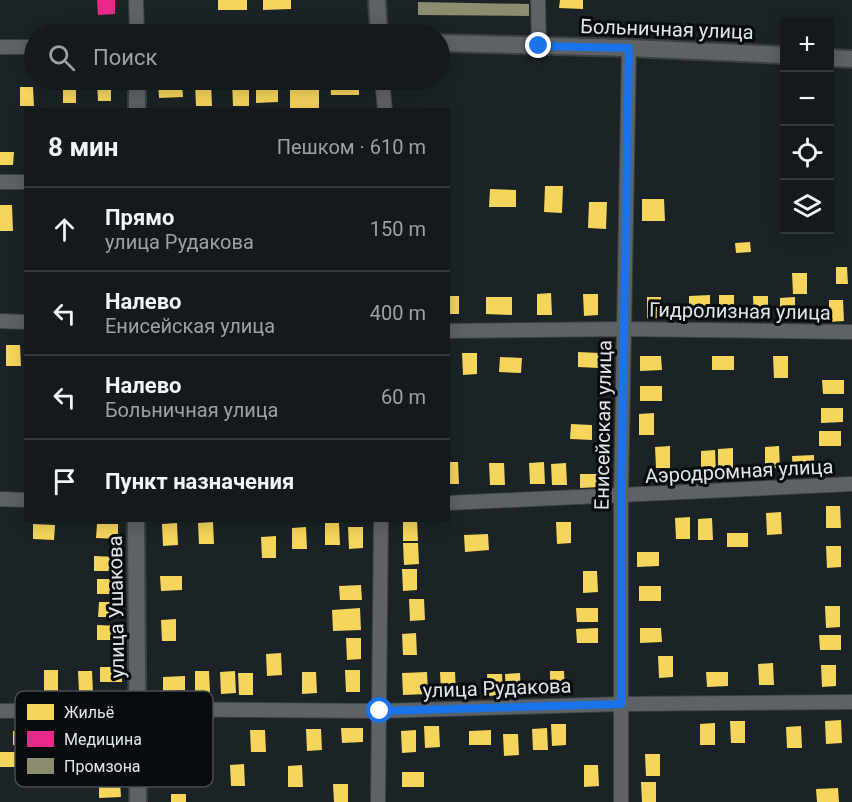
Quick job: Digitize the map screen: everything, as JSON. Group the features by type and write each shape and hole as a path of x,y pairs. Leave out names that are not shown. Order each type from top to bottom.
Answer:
{"street":[{"path":"136,0 137,24"},
{"path":"377,0 378,24"},
{"path":"538,0 539,46"},
{"name":"Больничная улица","path":"450,43 629,48 780,56"},
{"path":"0,47 24,47"},
{"name":"Енисейская улица","path":"621,802 621,496 629,48"},
{"path":"834,58 852,59"},
{"path":"137,90 137,108"},
{"path":"383,90 385,108"},
{"path":"0,182 24,182"},
{"path":"0,321 24,322"},
{"name":"Гидролизная улица","path":"450,331 623,329 852,332"},
{"name":"Аэродромная улица","path":"450,503 852,484"},
{"path":"0,499 24,500"},
{"name":"улица Ушакова","path":"136,522 138,691"},
{"path":"378,802 381,522"},
{"name":"улица Рудакова","path":"213,710 380,711 621,704 852,702"},
{"name":"улица Рудакова","path":"0,711 15,711"}],"building: Жильё":[{"path":"218,0 247,0 247,10 218,10"},
{"path":"263,0 291,0 291,9 263,10"},
{"path":"560,0 583,0 583,9 559,8"},
{"path":"20,87 24,87 24,90 33,90 34,106 20,106"},
{"path":"63,90 76,90 76,103 63,103"},
{"path":"97,90 111,90 111,101 98,101"},
{"path":"158,90 183,90 183,97 159,98"},
{"path":"195,90 211,90 212,106 196,106"},
{"path":"232,90 249,90 249,106 233,106"},
{"path":"256,90 278,90 278,102 256,103"},
{"path":"290,90 319,90 319,108 290,108"},
{"path":"331,90 359,90 359,95 331,95"},
{"path":"0,152 14,152 13,165 0,165"},
{"path":"545,186 563,186 562,213 544,212"},
{"path":"490,189 516,190 516,207 489,207"},
{"path":"642,199 664,199 665,221 642,221"},
{"path":"589,202 607,202 606,229 588,228"},
{"path":"0,205 12,205 13,231 0,231"},
{"path":"750,242 751,252 736,253 735,243"},
{"path":"836,267 847,267 848,284 836,284"},
{"path":"792,273 807,273 807,294 793,294"},
{"path":"551,293 552,315 537,315 537,294"},
{"path":"583,294 598,294 598,315 584,316"},
{"path":"710,295 710,310 689,310 689,296"},
{"path":"719,295 734,295 734,317 719,317"},
{"path":"450,296 459,296 459,314 450,314"},
{"path":"753,296 768,296 768,317 754,318"},
{"path":"486,297 512,297 512,315 486,314"},
{"path":"647,297 661,297 661,318 647,318"},
{"path":"795,297 795,319 780,319 780,298"},
{"path":"829,300 843,300 844,321 829,322"},
{"path":"6,345 20,345 21,366 6,366"},
{"path":"578,352 600,353 599,368 578,367"},
{"path":"462,353 477,353 477,374 463,375"},
{"path":"640,356 661,356 662,370 640,371"},
{"path":"712,356 734,356 734,370 712,370"},
{"path":"773,356 788,356 788,378 774,378"},
{"path":"500,357 522,358 521,373 499,372"},
{"path":"822,380 844,380 844,394 823,394"},
{"path":"640,386 662,386 662,401 640,401"},
{"path":"821,408 843,408 843,422 821,423"},
{"path":"654,413 654,435 639,435 639,414"},
{"path":"571,424 592,425 592,440 570,439"},
{"path":"819,431 841,431 841,446 819,446"},
{"path":"670,446 670,468 656,468 655,447"},
{"path":"779,446 780,468 765,468 765,447"},
{"path":"733,448 733,470 718,470 718,449"},
{"path":"715,450 716,472 701,472 701,451"},
{"path":"814,455 814,470 793,471 792,456"},
{"path":"450,462 458,462 459,484 450,484"},
{"path":"544,462 545,484 530,484 529,463"},
{"path":"489,463 504,463 505,485 490,485"},
{"path":"566,463 567,485 552,485 551,464"},
{"path":"580,474 600,474 601,487 580,488"},
{"path":"826,506 840,506 841,528 826,528"},
{"path":"781,512 782,534 767,535 766,513"},
{"path":"690,517 690,539 676,539 675,518"},
{"path":"712,518 713,540 698,540 698,519"},
{"path":"213,522 214,544 199,544 198,523"},
{"path":"403,522 417,522 418,541 403,541"},
{"path":"556,522 571,522 571,543 557,544"},
{"path":"177,523 178,545 163,546 162,524"},
{"path":"325,523 339,523 340,545 325,545"},
{"path":"33,524 55,525 54,540 33,539"},
{"path":"97,524 118,524 118,539 96,538"},
{"path":"306,527 307,549 292,549 292,528"},
{"path":"348,527 363,527 363,548 349,549"},
{"path":"727,533 748,533 748,547 727,547"},
{"path":"488,534 489,550 465,552 464,535"},
{"path":"276,536 276,558 262,558 261,537"},
{"path":"403,543 418,543 419,564 404,565"},
{"path":"826,546 841,546 841,567 827,568"},
{"path":"637,552 659,552 659,566 637,567"},
{"path":"94,556 116,557 115,571 94,571"},
{"path":"402,569 417,569 417,590 403,591"},
{"path":"583,571 597,571 598,592 583,593"},
{"path":"160,576 182,576 182,590 161,591"},
{"path":"97,579 119,579 118,594 97,594"},
{"path":"361,585 362,600 340,600 339,586"},
{"path":"639,586 661,586 661,601 639,601"},
{"path":"409,599 424,599 425,620 410,621"},
{"path":"99,602 120,602 120,617 98,617"},
{"path":"825,606 840,606 840,627 826,628"},
{"path":"360,608 361,630 333,631 332,610"},
{"path":"576,608 598,608 598,622 577,622"},
{"path":"176,619 176,641 162,641 161,620"},
{"path":"97,625 119,626 119,640 97,640"},
{"path":"598,628 598,643 577,643 576,629"},
{"path":"640,628 661,628 662,642 640,643"},
{"path":"416,633 417,655 403,655 402,634"},
{"path":"819,635 841,635 841,650 820,650"},
{"path":"346,638 361,638 361,659 347,660"},
{"path":"281,653 282,675 267,676 266,654"},
{"path":"658,656 673,656 673,677 659,678"},
{"path":"773,663 774,685 759,685 758,664"},
{"path":"821,665 836,665 836,686 822,687"},
{"path":"100,667 122,667 122,682 100,682"},
{"path":"44,670 58,670 58,691 44,691"},
{"path":"345,670 360,670 360,692 346,692"},
{"path":"78,671 92,671 93,691 79,691"},
{"path":"195,671 209,671 210,691 195,691"},
{"path":"235,671 236,693 221,694 220,672"},
{"path":"550,671 564,671 565,692 550,693"},
{"path":"302,672 316,672 317,693 302,694"},
{"path":"427,672 428,694 403,695 402,673"},
{"path":"440,672 455,672 456,693 441,694"},
{"path":"706,672 728,672 728,686 707,687"},
{"path":"238,673 253,673 253,695 239,695"},
{"path":"520,673 521,695 506,695 505,674"},
{"path":"487,674 502,674 503,695 488,696"},
{"path":"185,676 185,690 163,691 163,677"},
{"path":"841,720 842,743 826,744 825,721"},
{"path":"730,721 745,721 745,743 731,743"},
{"path":"715,723 715,745 700,745 700,724"},
{"path":"551,724 566,724 566,745 552,746"},
{"path":"424,726 439,726 440,747 425,748"},
{"path":"801,726 802,748 787,748 786,727"},
{"path":"341,728 363,728 363,742 342,743"},
{"path":"547,728 548,750 533,750 532,729"},
{"path":"306,729 321,729 322,750 307,751"},
{"path":"250,730 265,730 266,752 251,752"},
{"path":"416,730 416,752 402,753 401,731"},
{"path":"491,730 491,745 469,745 469,731"},
{"path":"13,731 15,731 15,745 13,745"},
{"path":"503,734 518,734 519,755 504,756"},
{"path":"0,752 15,752 15,767 0,767"},
{"path":"645,754 660,754 660,776 646,776"},
{"path":"244,764 245,786 231,786 230,765"},
{"path":"302,765 303,787 288,787 288,766"},
{"path":"584,765 598,765 599,786 584,787"},
{"path":"402,772 424,772 424,787 402,787"},
{"path":"641,782 656,782 656,802 642,802"},
{"path":"333,784 348,784 348,802 334,802"},
{"path":"99,787 120,787 121,797 99,798"},
{"path":"838,788 839,802 817,802 816,789"},
{"path":"171,794 186,794 186,802 171,802"}],"building: Медицина":[{"path":"97,0 115,0 115,14 98,15"}],"building: Промзона":[{"path":"418,2 529,4 529,16 418,15"}],"route":[{"path":"380,711 621,704 623,329 629,48 539,46"}]}
